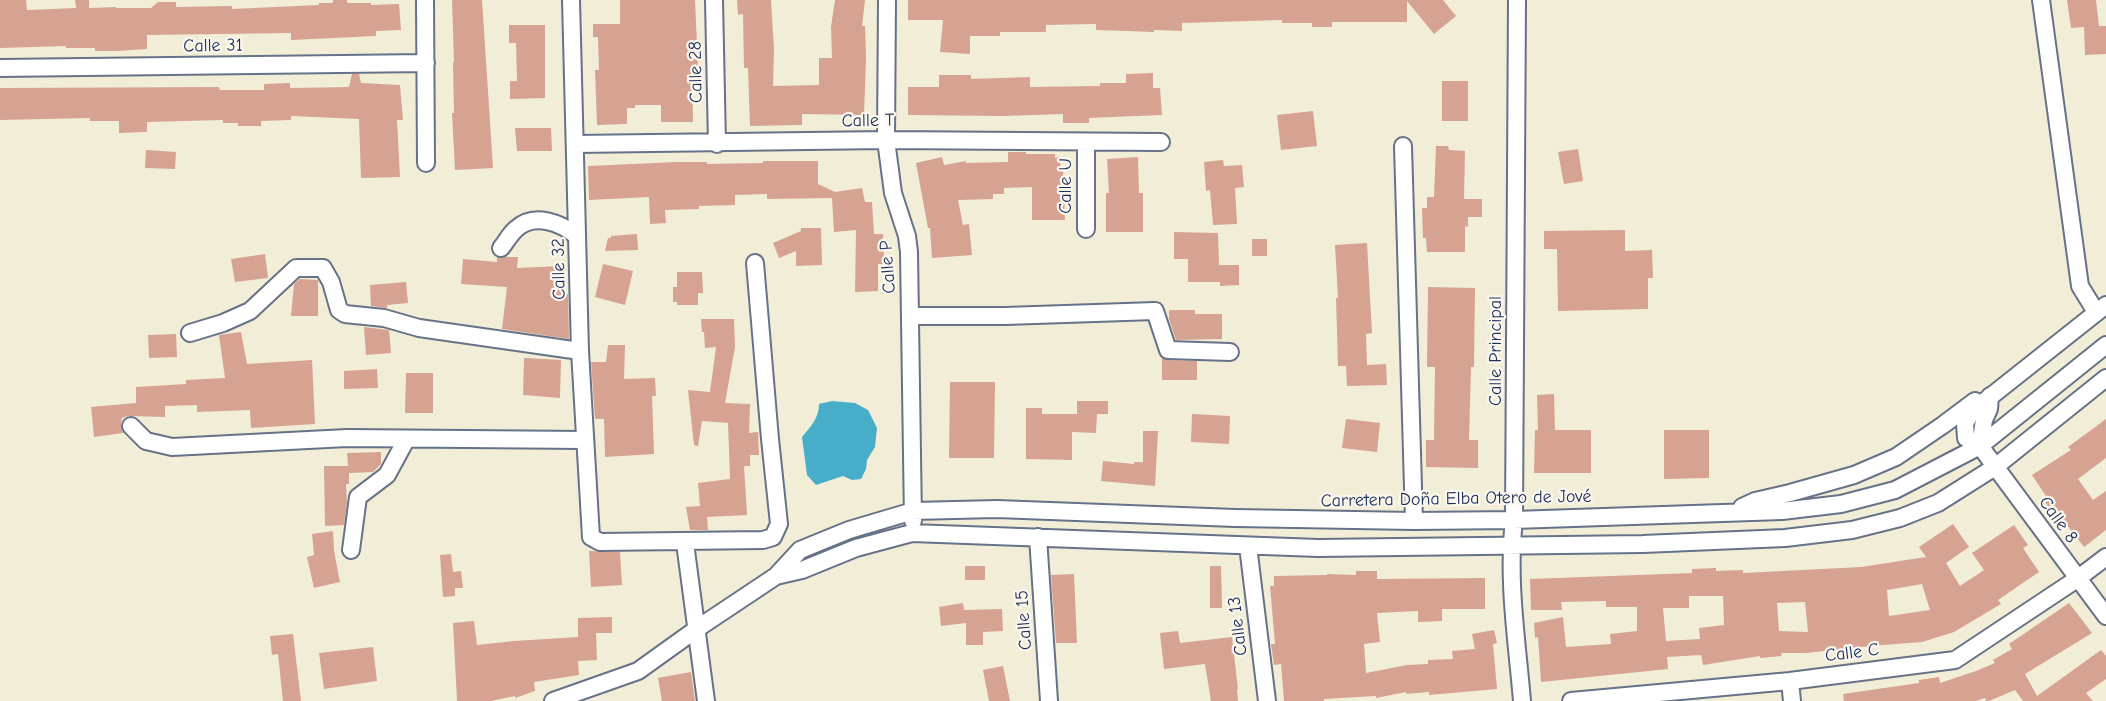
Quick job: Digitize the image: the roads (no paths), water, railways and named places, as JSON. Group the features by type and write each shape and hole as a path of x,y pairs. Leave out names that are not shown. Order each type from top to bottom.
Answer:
{"street":[{"path":"425,0 426,163"},
{"name":"Calle 32","path":"571,0 580,351 591,537 600,542 685,543"},
{"name":"Calle 28","path":"714,0 717,144"},
{"name":"Calle P","path":"887,0 886,140 893,193 907,236 912,533"},
{"name":"Calle Principal","path":"1517,0 1514,520 1511,546 1522,701"},
{"path":"1727,513 1755,501 1790,494 1854,475 1896,457 1972,402 1990,396 2101,309 2080,286 2042,0"},
{"name":"Calle 31","path":"0,68 426,63"},
{"name":"Calle T","path":"575,144 717,144 886,140 1086,143 1161,141"},
{"name":"Calle U","path":"1086,143 1086,229"},
{"path":"1403,147 1414,521"},
{"path":"501,248 516,228 531,221 547,220 565,226 578,236"},
{"path":"706,701 685,543 763,540 773,537 779,524 755,263"},
{"path":"190,333 250,311 296,268 323,268 331,282 339,310 345,314 384,318 419,328 580,351"},
{"path":"910,316 1005,316 1155,311 1168,350 1230,352"},
{"name":"Carretera Doña Elba Otero de Jové","path":"553,701 638,672 698,628 776,576 800,550 849,530 913,511 997,509 1235,518 1414,521 1782,511 1841,504 1895,490 1980,446 2106,345"},
{"name":"Carretera Doña Elba Otero de Jové","path":"776,576 802,570 856,548 912,533 1318,548 1643,544 1773,538 1852,530 1900,518 1938,503 1995,467 2106,378"},
{"name":"Calle 8","path":"1990,396 1971,412 1965,424 1966,438 1980,446 2106,616"},
{"path":"131,426 146,441 172,447 347,438 585,440"},
{"path":"351,550 358,497 387,475 406,440"},
{"name":"Calle 15","path":"1038,537 1049,701"},
{"name":"Calle 13","path":"1248,546 1267,701"},
{"name":"Calle C","path":"1571,701 1790,681 1955,660 2077,579 2106,557"},
{"path":"1790,681 1792,701"}],"water":[{"path":"832,401 855,403 868,410 877,428 875,447 867,460 861,479 852,480 843,476 816,485 807,475 802,437 816,418 819,404"}]}
